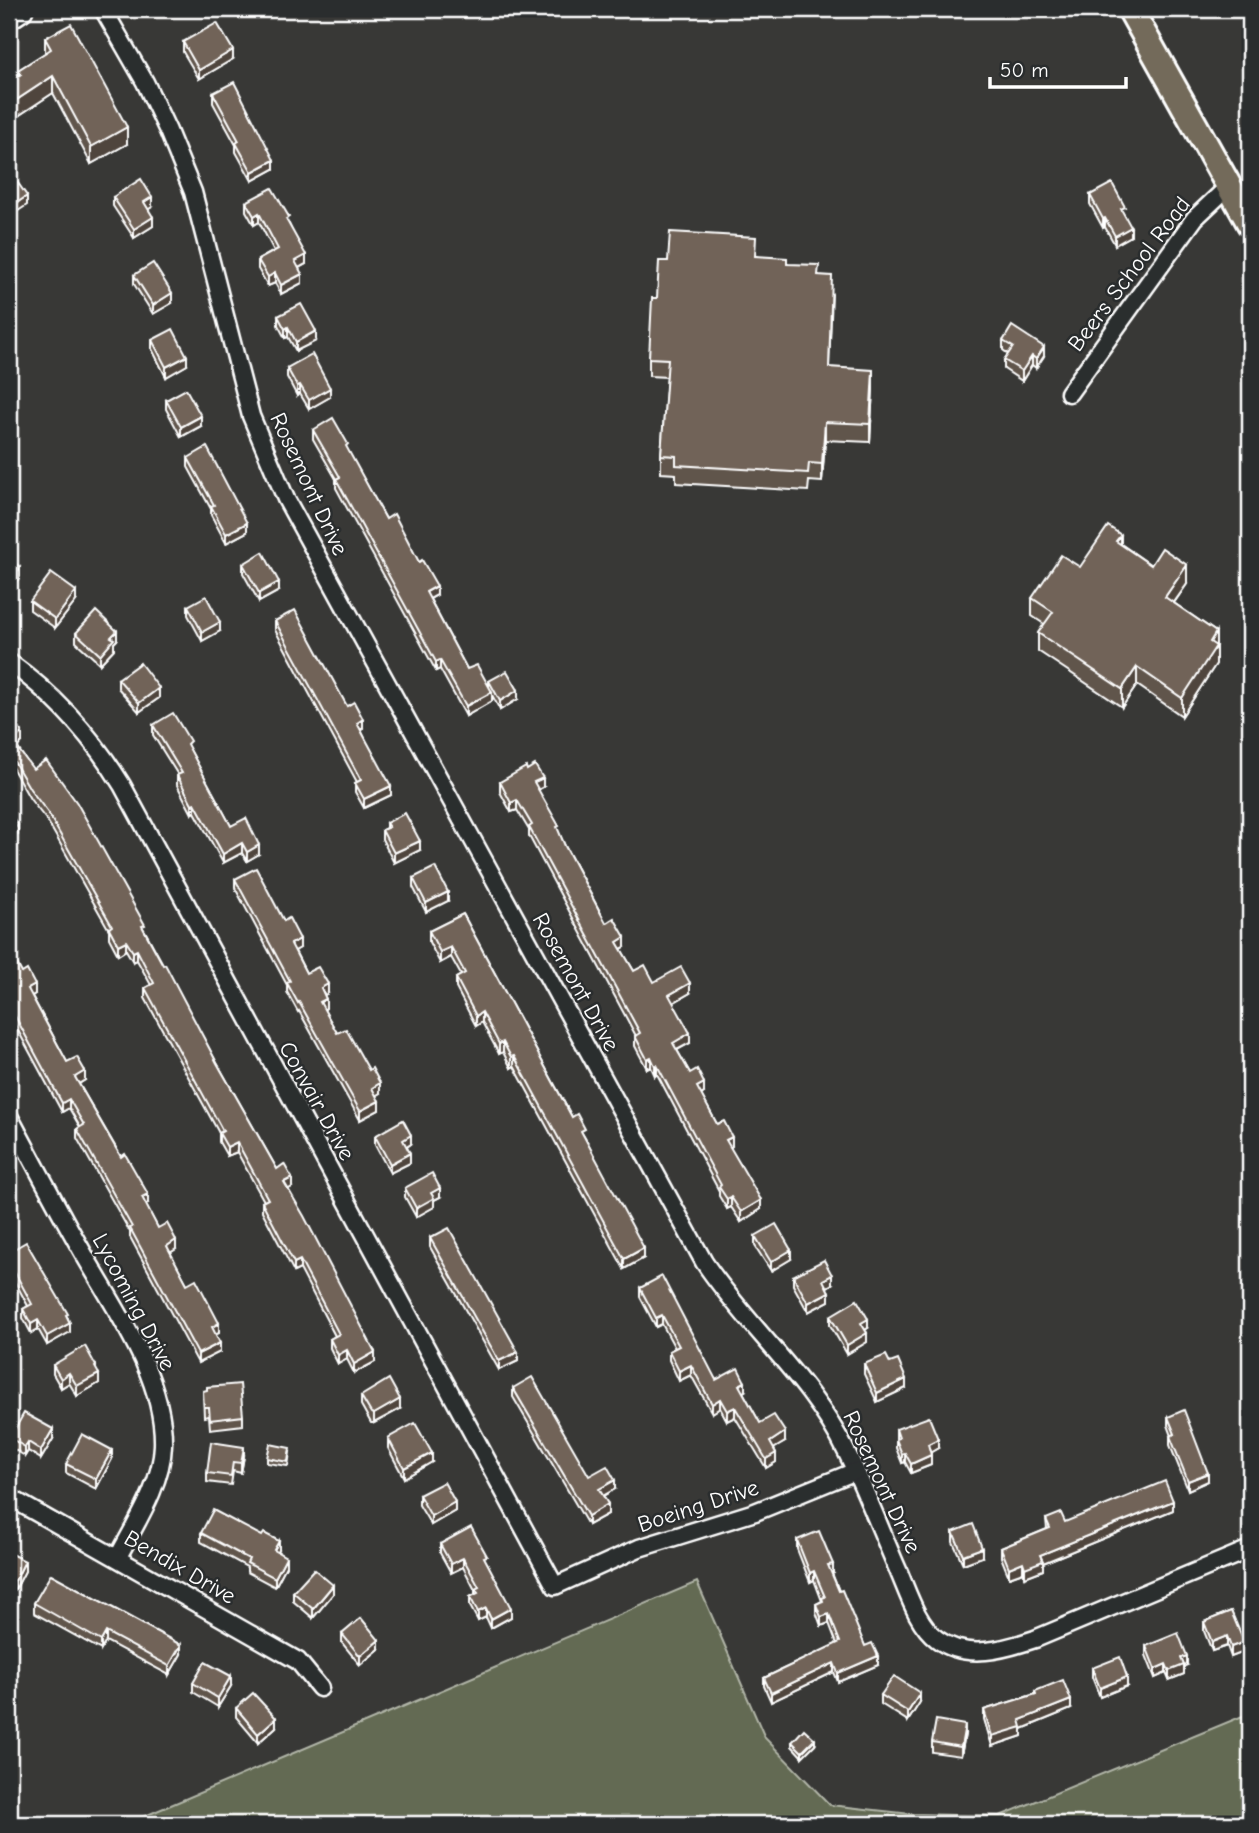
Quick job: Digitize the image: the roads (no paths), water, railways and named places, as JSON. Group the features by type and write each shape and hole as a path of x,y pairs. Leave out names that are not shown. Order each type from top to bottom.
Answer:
{"main road":[{"path":"1130,9 1250,223"}],"street":[{"path":"9,17 20,9"},
{"name":"Rosemont Drive","path":"103,9 145,82 193,192 251,416 286,499 704,1262 728,1297 823,1410 856,1471 918,1614 938,1640 964,1650 998,1650 1016,1646 1250,1549"},
{"name":"Beers School Road","path":"1069,393 1195,218 1229,186"},
{"name":"Convair Drive","path":"9,663 64,708 101,752 122,785 555,1586"},
{"name":"Lycoming Drive","path":"9,1116 143,1362 159,1402 163,1446 160,1466 153,1488 118,1557"},
{"name":"Boeing Drive","path":"555,1586 639,1548 755,1513 856,1471"},
{"name":"Bendix Drive","path":"9,1497 298,1661 320,1688"}]}
